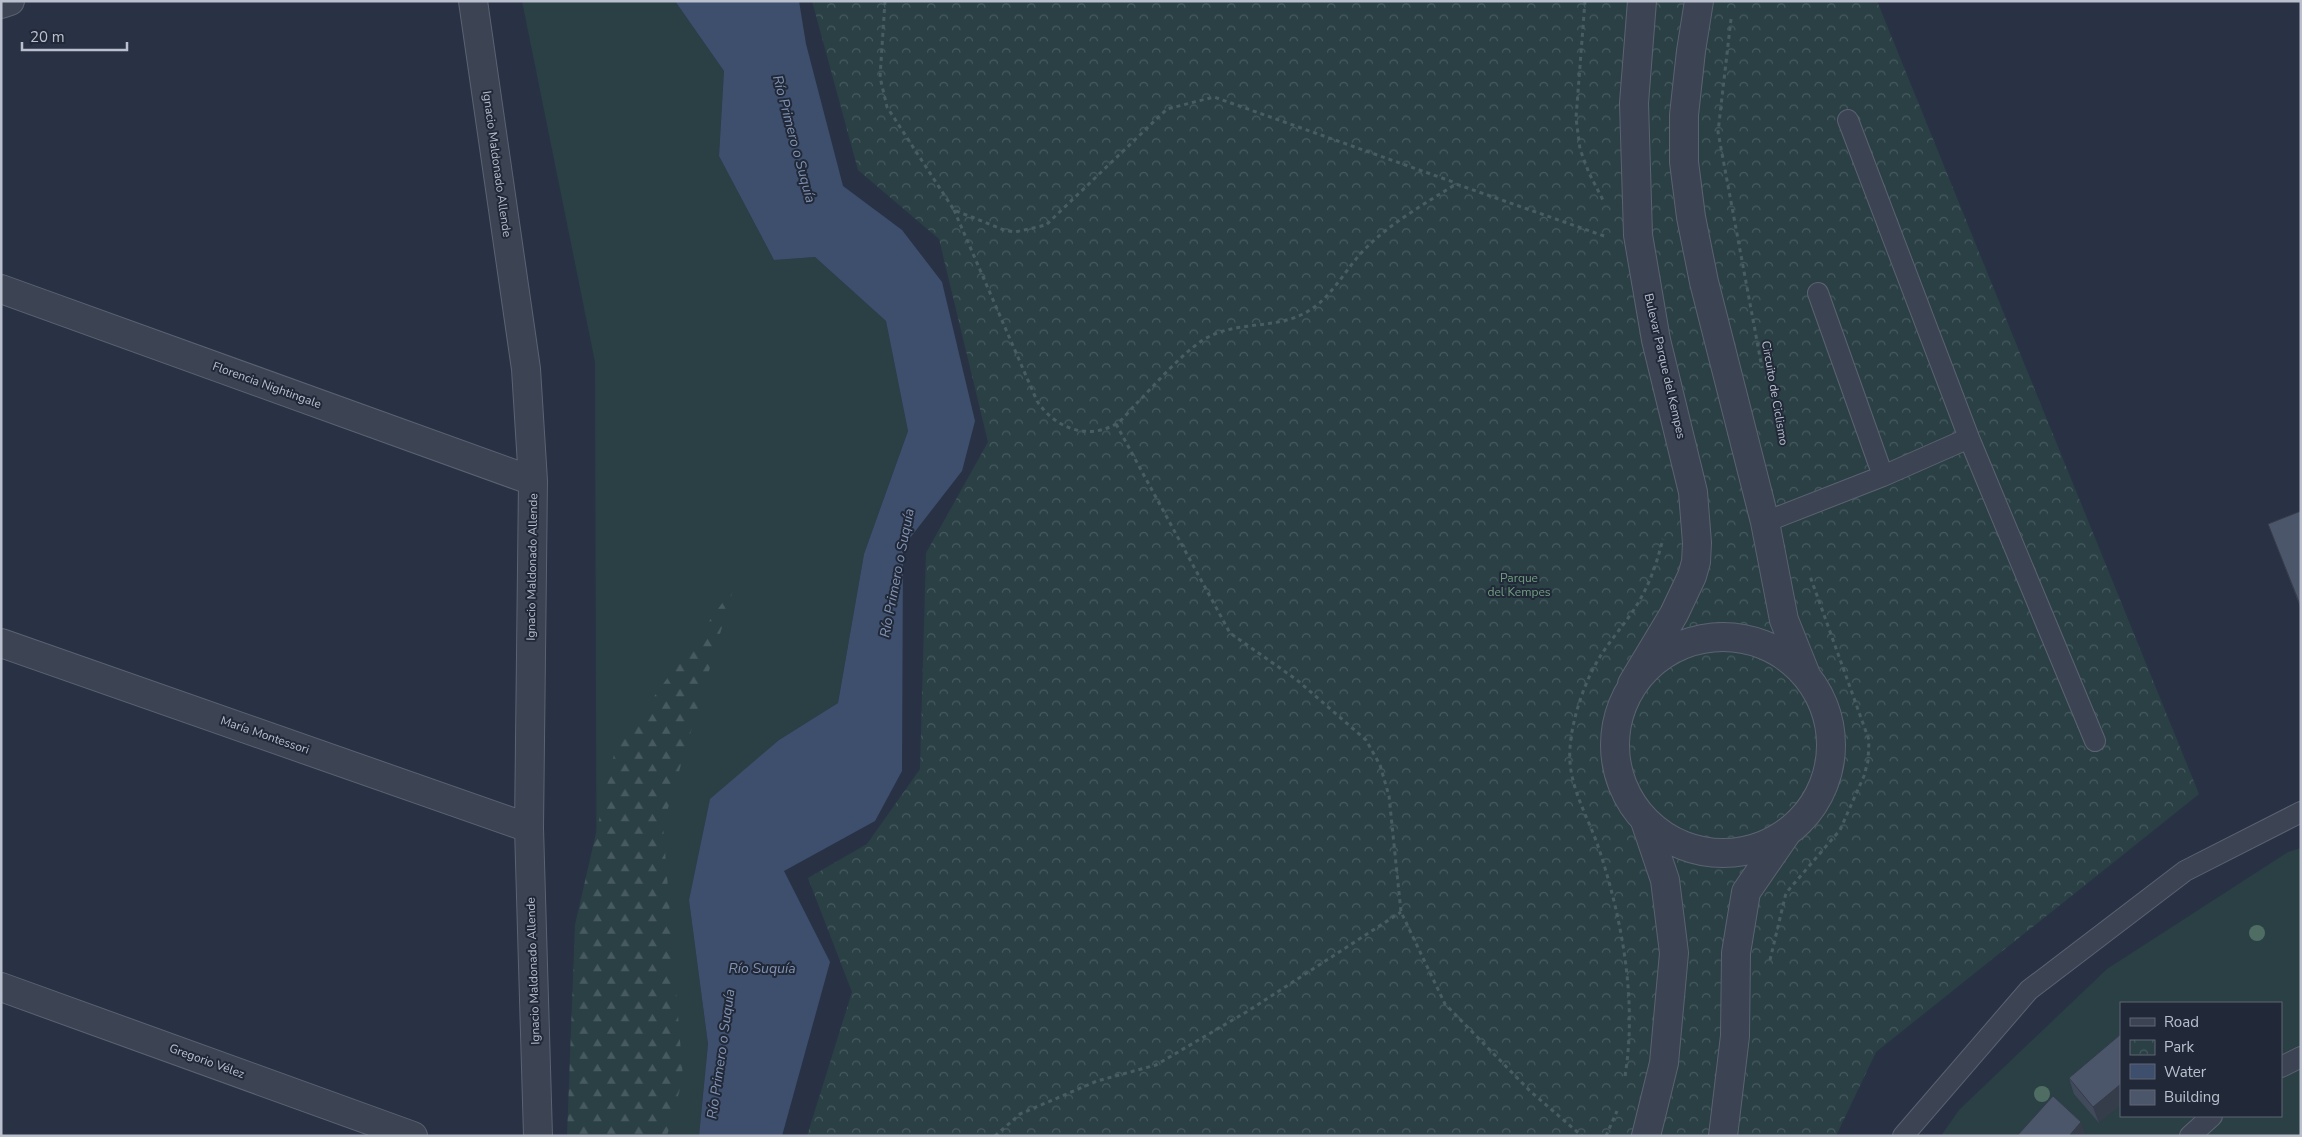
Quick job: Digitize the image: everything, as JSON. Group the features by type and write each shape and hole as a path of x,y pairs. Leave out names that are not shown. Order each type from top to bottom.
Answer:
{"street":[{"path":"1,4 10,1"},
{"name":"Ignacio Maldonado Allende","path":"473,1 526,369 533,481 529,828 538,1136"},
{"name":"Bulevar Parque del Kempes","path":"1632,684 1674,614 1692,576 1696,562 1697,543 1693,492 1656,340 1638,235 1634,104 1642,1"},
{"path":"1699,1 1684,115 1684,162 1691,217 1704,282 1765,522 1784,620 1806,675 1818,694 1827,714 1831,736 1830,758 1826,779 1816,799 1803,817 1787,832 1746,892 1736,953 1735,1036 1722,1136"},
{"name":"Florencia Nightingale","path":"1,289 533,481"},
{"path":"1787,832 1768,843 1747,850 1725,853 1703,851 1682,845 1669,838 1645,820 1631,804 1623,788 1614,753 1617,717 1632,684 1645,669 1672,649 1697,640 1717,636 1757,642 1775,650 1792,661 1806,675"},
{"name":"María Montessori","path":"1,643 529,828"},
{"path":"1645,820 1665,880 1674,953 1664,1063 1646,1136"},
{"name":"Gregorio Vélez","path":"1,987 413,1136"}],"lane":[{"path":"1848,120 1969,438 2095,741"},
{"path":"1818,293 1883,476"},
{"path":"1765,522 1883,476 1969,438"},
{"path":"1903,1136 2028,990 2185,871 2301,812"},
{"path":"2282,1066 2301,1057"},
{"path":"2190,1136 2211,1117"}],"path":[{"path":"885,1 880,78 887,107 954,210 1037,401 1046,414 1056,422 1070,428 1084,431 1116,424 1203,340 1238,326 1285,320 1305,313 1325,299 1366,247 1407,215 1456,184"},
{"path":"1586,1 1576,118 1580,149 1588,173 1599,190 1604,203"},
{"name":"Circuito de Ciclismo","path":"1732,11 1718,132 1763,378"},
{"path":"954,210 1010,231 1024,231 1046,225 1167,109 1214,97 1610,238 1608,230"},
{"path":"1116,424 1230,633 1297,680 1366,740 1376,757 1389,796 1400,912 1445,1004 1530,1091 1582,1136"},
{"path":"1624,1086 1630,1028 1629,978 1608,876 1593,830 1575,792 1570,771 1570,749 1577,716 1590,678 1601,656 1642,596 1657,562 1664,530"},
{"path":"1770,968 1770,958 1786,893 1840,830 1864,776 1868,761 1869,740 1810,575"},
{"path":"994,1136 1020,1114 1097,1081 1156,1065 1248,1011 1400,912"},
{"path":"1606,1136 1621,1102"}],"green space":[{"path":"522,1 675,1 724,71 719,156 774,260 815,257 886,321 908,431 864,554 838,703 779,740 710,800 689,900 708,1044 699,1136 579,1136 597,1061 595,362"},
{"name":"Parque del Kempes","path":"812,1 1877,1 2199,794 1876,1052 1836,1136 807,1136 852,992 808,878 867,844 920,769 926,553 988,442 939,239 858,170"},
{"path":"734,587 663,825 683,1078 667,1136 567,1136 575,925 615,750"},
{"path":"2301,848 2301,1136 1941,1136 1959,1110 2107,969 2288,852"}],"water":[{"name":"Río Suquía","path":"675,1 799,1 806,44 843,186 902,230 942,282 975,421 962,471 903,547 902,771 875,821 784,871 830,962 782,1136 699,1136 708,1044 689,900 710,799 779,740 838,703 864,554 908,431 886,321 815,257 774,260 719,156 724,71"}],"building":[{"path":"2301,511 2301,607 2268,524"},
{"path":"2120,1035 2120,1085 2093,1107 2069,1078"},
{"path":"2053,1096 2081,1122 2069,1136 2017,1136"}],"water label":[{"name":"Río Primero o Suquía","path":"794,139"},
{"name":"Río Primero o Suquía","path":"897,573"},
{"name":"Río Primero o Suquía","path":"721,1054"}]}
